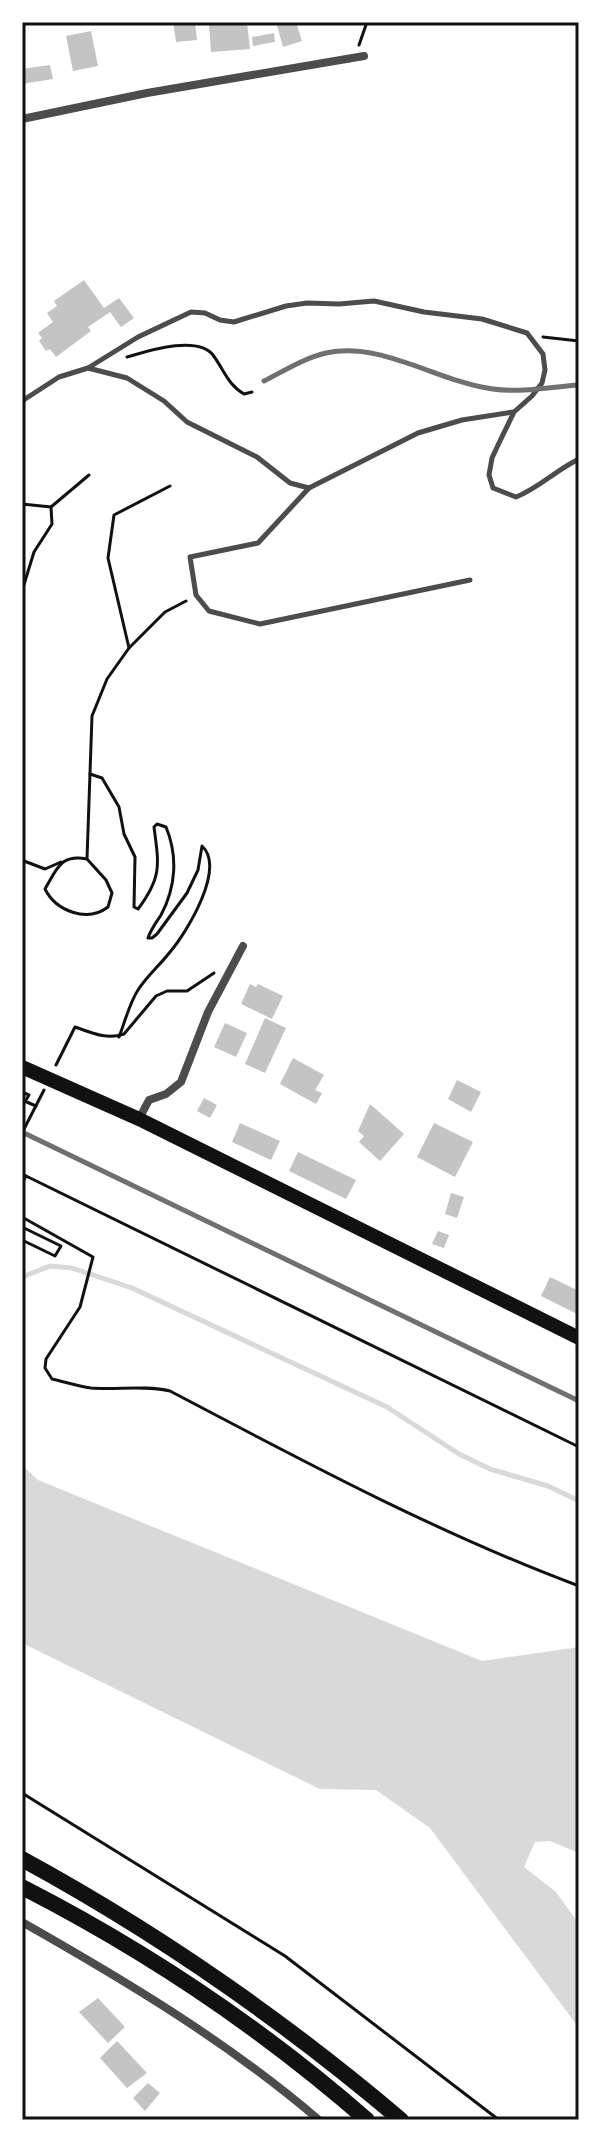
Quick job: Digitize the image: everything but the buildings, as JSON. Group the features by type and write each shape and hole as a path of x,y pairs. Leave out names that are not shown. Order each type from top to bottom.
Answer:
{"highway":[{"path":"22,1859 150,1933 232,1987 302,2038 401,2120"},
{"path":"22,1887 155,1963 327,2085 367,2120"}],"main road":[{"path":"22,1067 139,1119 579,1338"}],"street":[{"path":"22,119 147,93 364,56"},
{"path":"139,1119 149,1100 166,1094 181,1082 208,1012 243,946"},
{"path":"22,1922 171,2009 319,2120"}],"lane":[{"path":"22,401 59,377 88,368 159,326 191,312 234,322 286,306 374,301 424,312 482,319 527,333 543,354 545,370 537,390 514,412 492,458 489,475 493,488 516,497 579,459"},
{"path":"88,368 127,378 164,401 187,422 257,457 290,483 309,488"},
{"path":"470,580 260,624 209,611 196,595 190,557 258,543 309,488 418,433 462,420 514,412"}],"path":[{"path":"364,56 359,45 367,22"},
{"path":"527,333 552,340 579,341"},
{"path":"108,357 126,357 167,346 199,346 211,352 233,388 244,394 252,392"},
{"path":"22,504 51,507 89,475"},
{"path":"129,648 108,558 114,515 170,486"},
{"path":"22,591 34,552 52,524 51,507"},
{"path":"87,859 92,716 107,679 129,648 165,612 196,595"},
{"path":"90,774 102,778 119,807 124,834 135,857 134,907 138,909 157,879 154,827 157,824 166,827 171,840 175,861 172,882 167,902 148,938 157,934 187,893 198,870 202,846 208,851 210,868 208,883 194,916 173,950 137,991 119,1037"},
{"path":"22,855 24,861 45,869 61,862 74,857 87,859 106,880 112,893 108,907 91,915 62,908 50,900 45,889 61,862"},
{"path":"72,1032 75,1027 103,1037 119,1037 156,996 167,991 187,991 234,960"},
{"path":"22,1091 29,1094"},
{"path":"22,1091 29,1095 23,1100 36,1106"},
{"path":"22,1183 24,1175 579,1447"},
{"path":"22,1217 93,1257 80,1307 46,1359 45,1368 52,1379 92,1388 153,1387 170,1391 288,1453 509,1560 579,1586"},
{"path":"22,1227 61,1246 55,1256 22,1240"},
{"path":"22,1793 285,1956 499,2120"}],"shaded area":[{"path":"22,1465 38,1480 482,1661 579,1647 579,1853 550,1841 535,1842 524,1867 556,1892 579,1924 579,2028 430,1828 376,1790 320,1789 22,1643"}],"waterway":[{"path":"22,1277 50,1266 72,1268 132,1288 387,1407 459,1454 490,1469 548,1486 579,1501"}],"railway":[{"path":"264,381 310,358 347,351 389,357 452,379 493,389 525,390 579,385"},
{"path":"22,1132 579,1401"}]}
